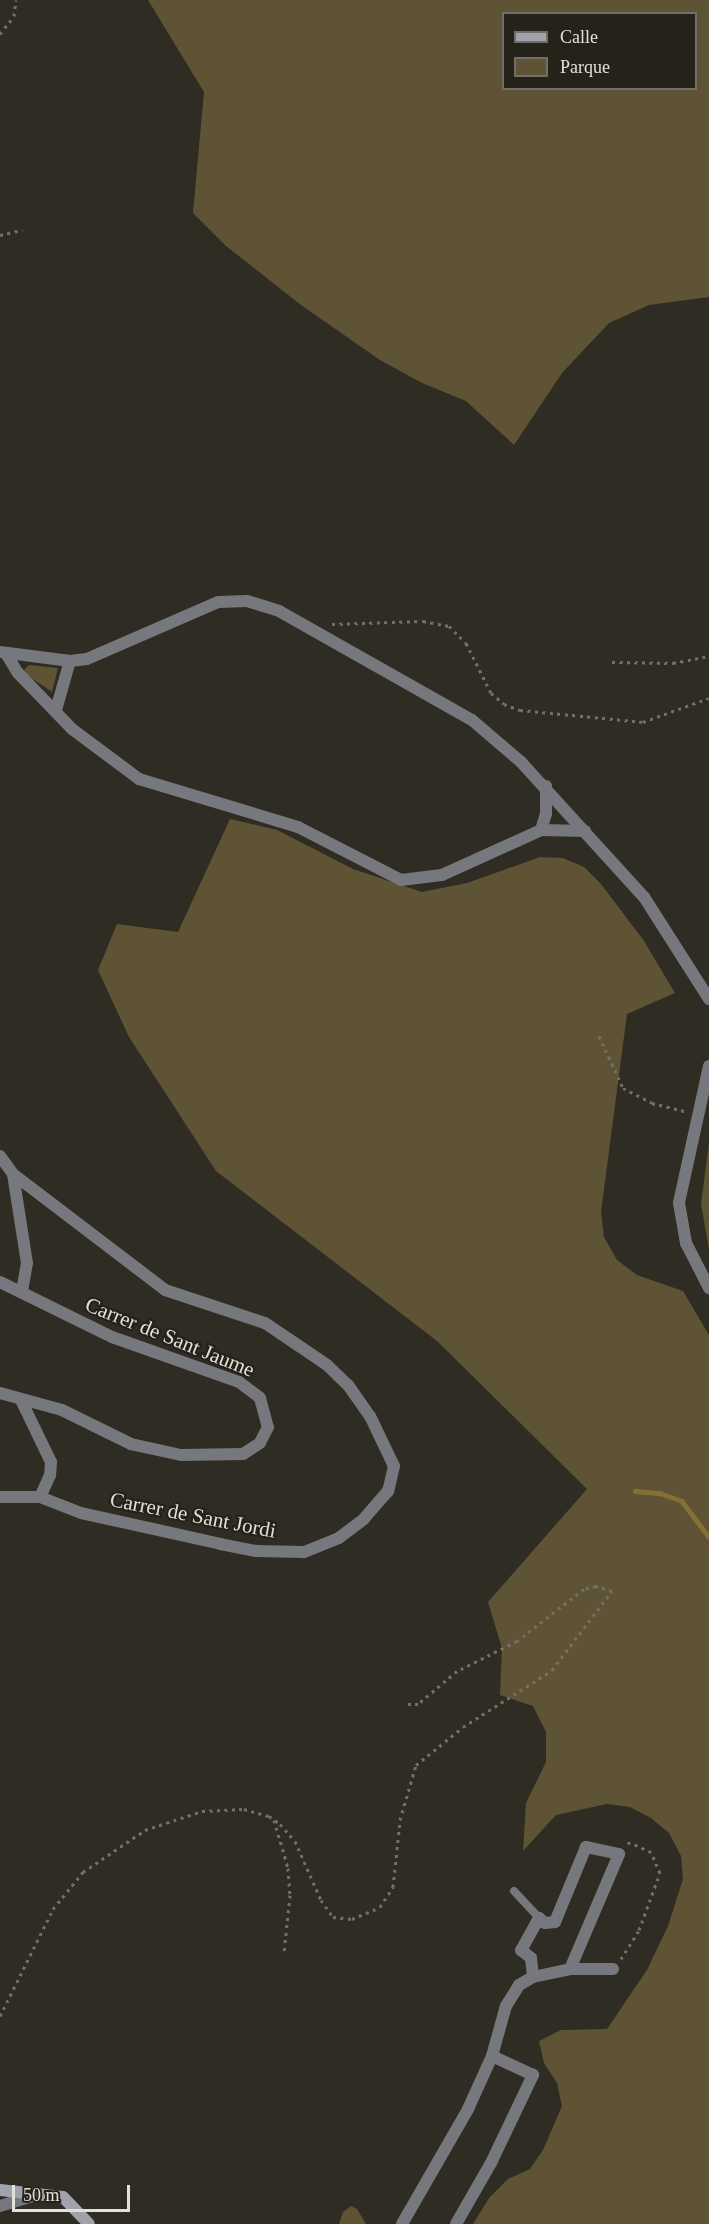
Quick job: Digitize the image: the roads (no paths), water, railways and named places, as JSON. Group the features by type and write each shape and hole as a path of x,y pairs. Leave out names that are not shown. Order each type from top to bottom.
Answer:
{"street":[{"path":"4,653 70,661 117,647 218,602 262,604 304,625 471,720 546,786 644,897 709,999"},
{"path":"4,653 18,673 72,729 139,779 298,827 401,880 442,875 541,830 585,831"},
{"path":"56,710 70,661"},
{"path":"541,830 548,802 546,786"},
{"path":"709,1066 681,1185 680,1219 692,1259 709,1288"},
{"name":"Carrer de Sant Jordi","path":"0,1156 13,1174 165,1290 264,1323 327,1365 348,1385 370,1416 386,1442 394,1466 388,1491 364,1519 339,1538 304,1552 256,1551 221,1544 81,1513 39,1497"},
{"path":"13,1174 27,1263 22,1291"},
{"name":"Carrer de Sant Jaume","path":"0,1282 112,1337 239,1382 260,1398 268,1427 260,1443 243,1454 181,1455 131,1444 62,1410 0,1393"},
{"path":"0,1497 39,1497 50,1475 51,1462 21,1400"},
{"path":"532,1977 531,1958 521,1950 538,1918 545,1923 555,1922 586,1847 619,1854 570,1969"},
{"path":"402,2224 468,2109 492,2056 496,2030 506,2006 519,1985 532,1977 570,1969 613,1969"},
{"path":"456,2224 491,2163 533,2075 492,2056"},
{"path":"0,2190 45,2192 71,2202 89,2224"},
{"path":"0,2206 45,2192"}],"lane":[{"path":"514,1891 538,1918"}],"waterway":[{"path":"635,1491 660,1493 682,1501 709,1537"}]}
